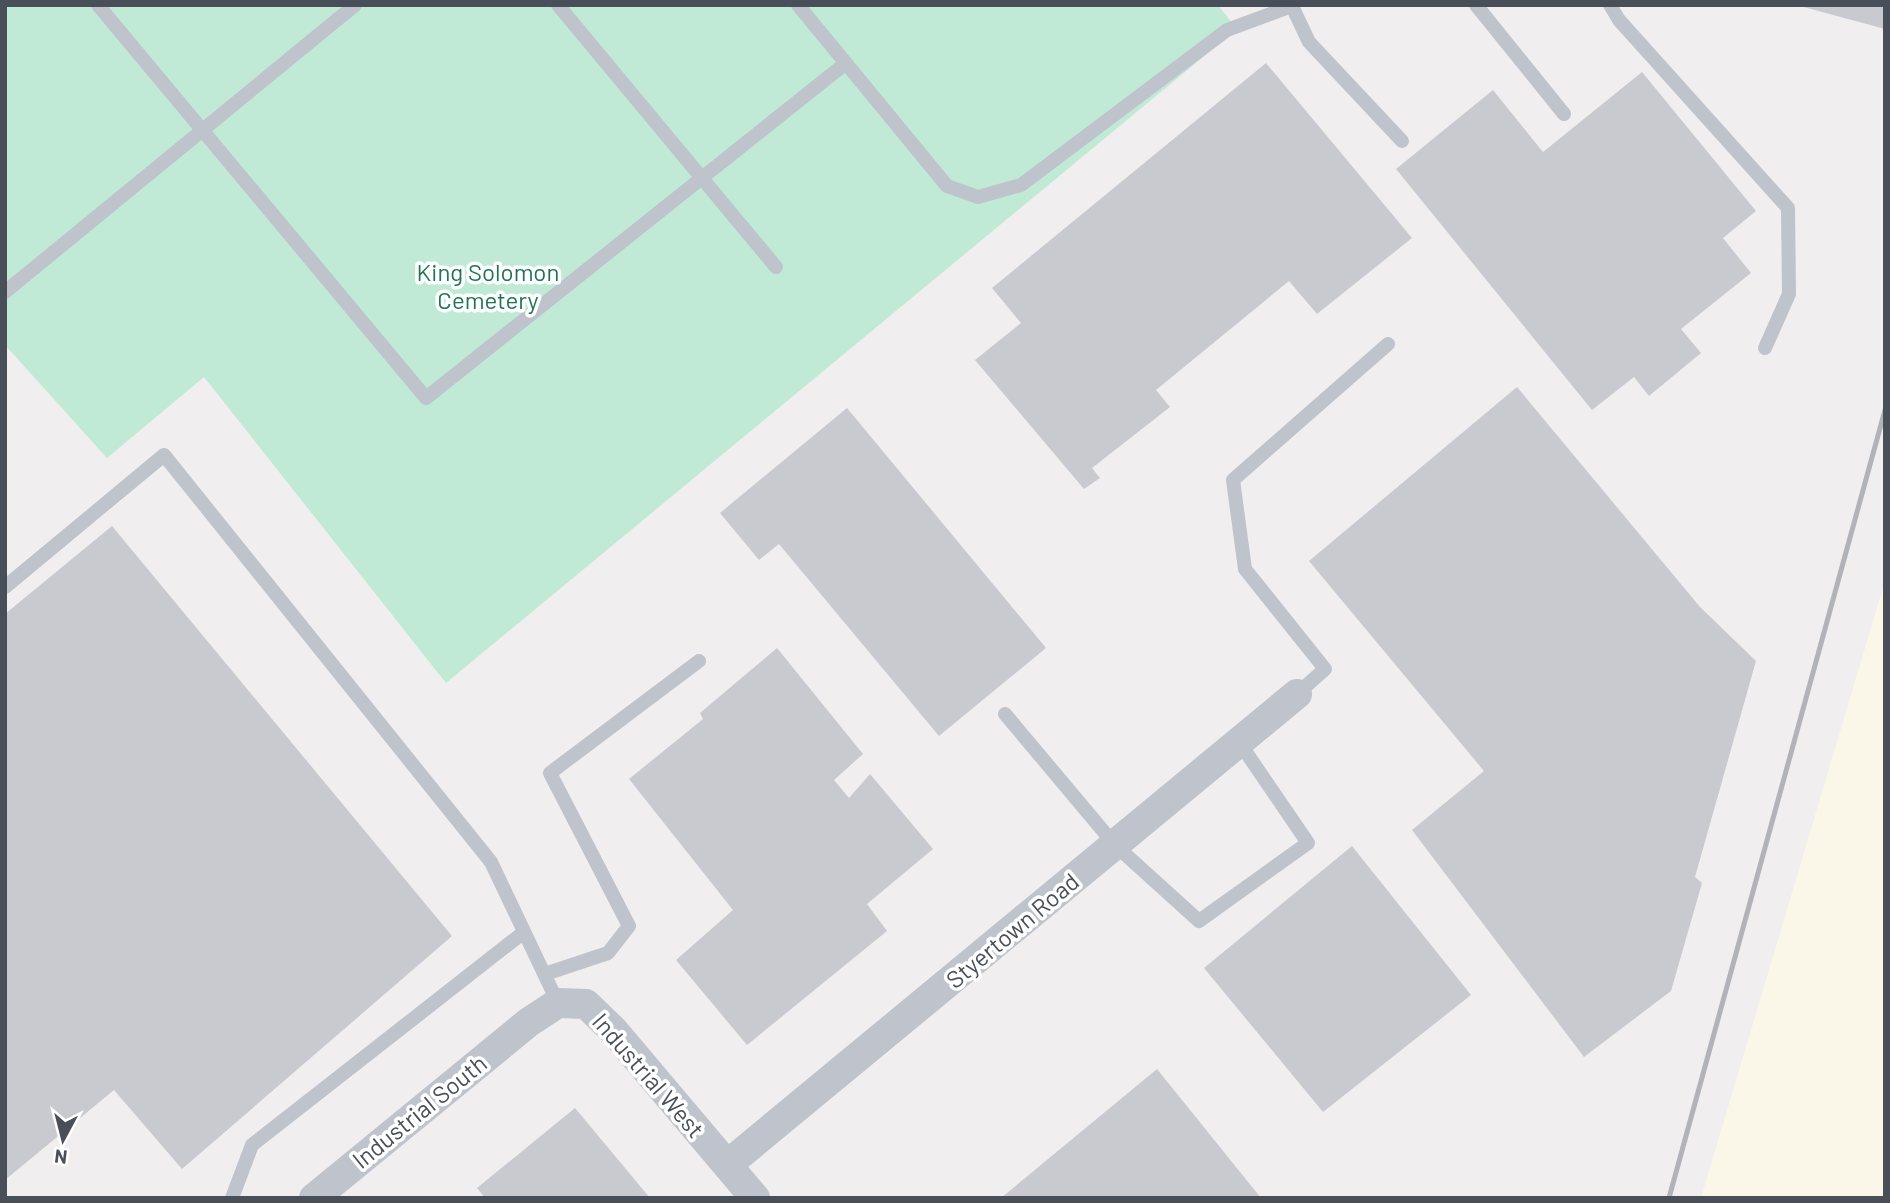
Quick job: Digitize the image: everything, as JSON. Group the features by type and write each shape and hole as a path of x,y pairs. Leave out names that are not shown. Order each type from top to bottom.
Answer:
{"street":[{"name":"Styertown Road","path":"727,1165 1297,694"},
{"name":"Industrial West","path":"524,1025 558,1003 586,1004 613,1030 755,1198"},
{"name":"Industrial South","path":"314,1198 524,1025"}],"lane":[{"path":"98,5 426,398 846,63"},
{"path":"5,292 355,5"},
{"path":"558,5 776,267"},
{"path":"798,5 947,186 978,197 1021,186 1227,30 1294,5 1309,42 1402,141"},
{"path":"1476,5 1564,114"},
{"path":"1610,5 1628,30 1788,208 1789,294 1765,348"},
{"path":"1297,694 1325,669 1245,569 1233,480 1388,344"},
{"path":"5,587 164,455 491,862 558,1003"},
{"path":"545,974 608,953 629,926 550,773 699,661"},
{"path":"1005,714 1115,845 1199,921 1308,843 1239,742"},
{"path":"232,1198 252,1144 524,932"}],"shaded area":[{"path":"1885,581 1885,1198 1701,1198"}],"green space":[{"name":"King Solomon Cemetery","path":"5,5 1218,5 1237,29 446,683 204,377 107,458 5,345"}],"building":[{"path":"1885,5 1885,29 1800,6"},
{"path":"1266,63 1412,238 1317,314 1289,281 1156,390 1170,407 1092,468 1100,478 1084,489 975,360 1021,323 992,288"},
{"path":"1642,72 1756,211 1723,238 1751,273 1681,329 1701,353 1649,396 1634,377 1592,410 1396,169 1493,90 1543,152"},
{"path":"1517,387 1700,607 1756,661 1695,877 1702,883 1671,991 1584,1057 1412,830 1484,771 1309,561"},
{"path":"847,408 1046,648 939,736 779,544 759,560 720,513"},
{"path":"112,526 452,936 182,1169 114,1090 5,1180 5,614"},
{"path":"777,648 863,754 834,780 849,798 870,774 933,849 867,904 887,931 747,1045 676,960 733,910 629,779 703,719 700,713"},
{"path":"1352,846 1471,995 1323,1112 1204,968"},
{"path":"1157,1069 1261,1198 1001,1198"},
{"path":"575,1108 650,1198 485,1198 477,1188"}],"railway":[{"path":"1669,1198 1885,410"}]}
